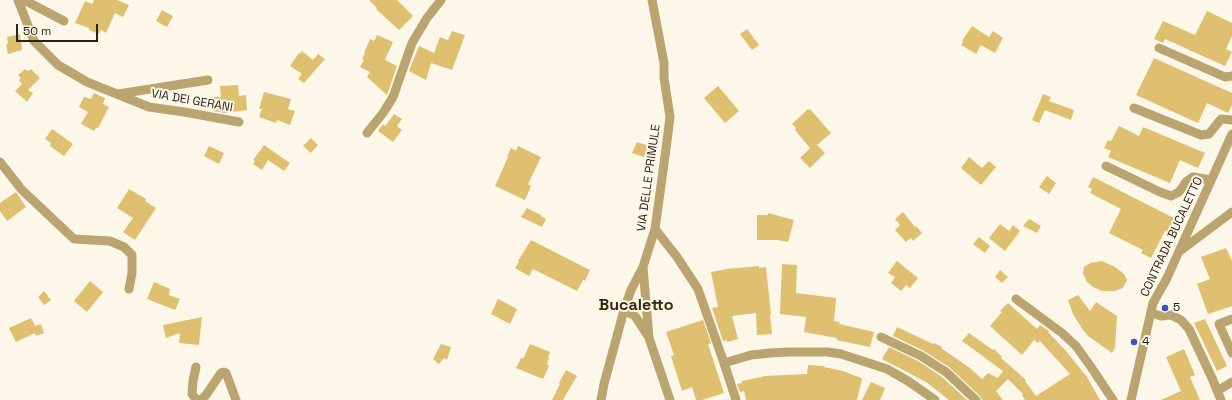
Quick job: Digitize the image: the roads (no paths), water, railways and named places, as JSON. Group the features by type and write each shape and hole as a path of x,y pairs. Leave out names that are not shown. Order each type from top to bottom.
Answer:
{"street":[{"name":"VIA DEI GERANI","path":"18,0 34,41 58,65 87,82 149,107 239,122"},
{"path":"24,0 64,21"},
{"path":"367,133 383,113 393,97 412,43 427,18 441,0"},
{"name":"VIA DELLE PRIMULE","path":"601,400 624,310 631,290 644,267 655,229 670,117 664,78 664,63 652,0"},
{"path":"1159,48 1225,77 1232,76"},
{"name":"VIA DEI GERANI","path":"118,94 208,80"},
{"path":"1134,108 1201,135 1209,134 1221,118 1232,120"},
{"name":"CONTRADA BUCALETTO","path":"1131,400 1153,303 1167,278 1232,134"},
{"path":"0,162 22,190 74,239 110,241 124,246 132,255 132,273 129,289"},
{"path":"1106,166 1171,196 1179,192 1186,182 1193,177 1211,180"},
{"path":"1179,252 1232,212"},
{"path":"655,229 677,257 698,289 736,400"},
{"path":"644,267 649,338"},
{"path":"1016,299 1076,346 1113,400"},
{"path":"624,310 635,316 649,338 670,400"},
{"path":"1151,313 1161,316 1171,315 1181,320 1189,329 1221,400"},
{"path":"1232,319 1219,324 1232,353"},
{"path":"881,337 921,356 946,372 976,400"},
{"path":"724,363 751,355 770,353 828,352 841,354 887,369 908,381 935,400"},
{"path":"196,367 192,394 195,398 198,400 202,399 221,373 224,372 226,373 236,400"},
{"path":"1217,391 1232,382"}],"place":[{"name":"5","path":"1165,308"},
{"name":"4","path":"1134,342"}],"district":[{"name":"Bucaletto","path":"636,306"}]}
